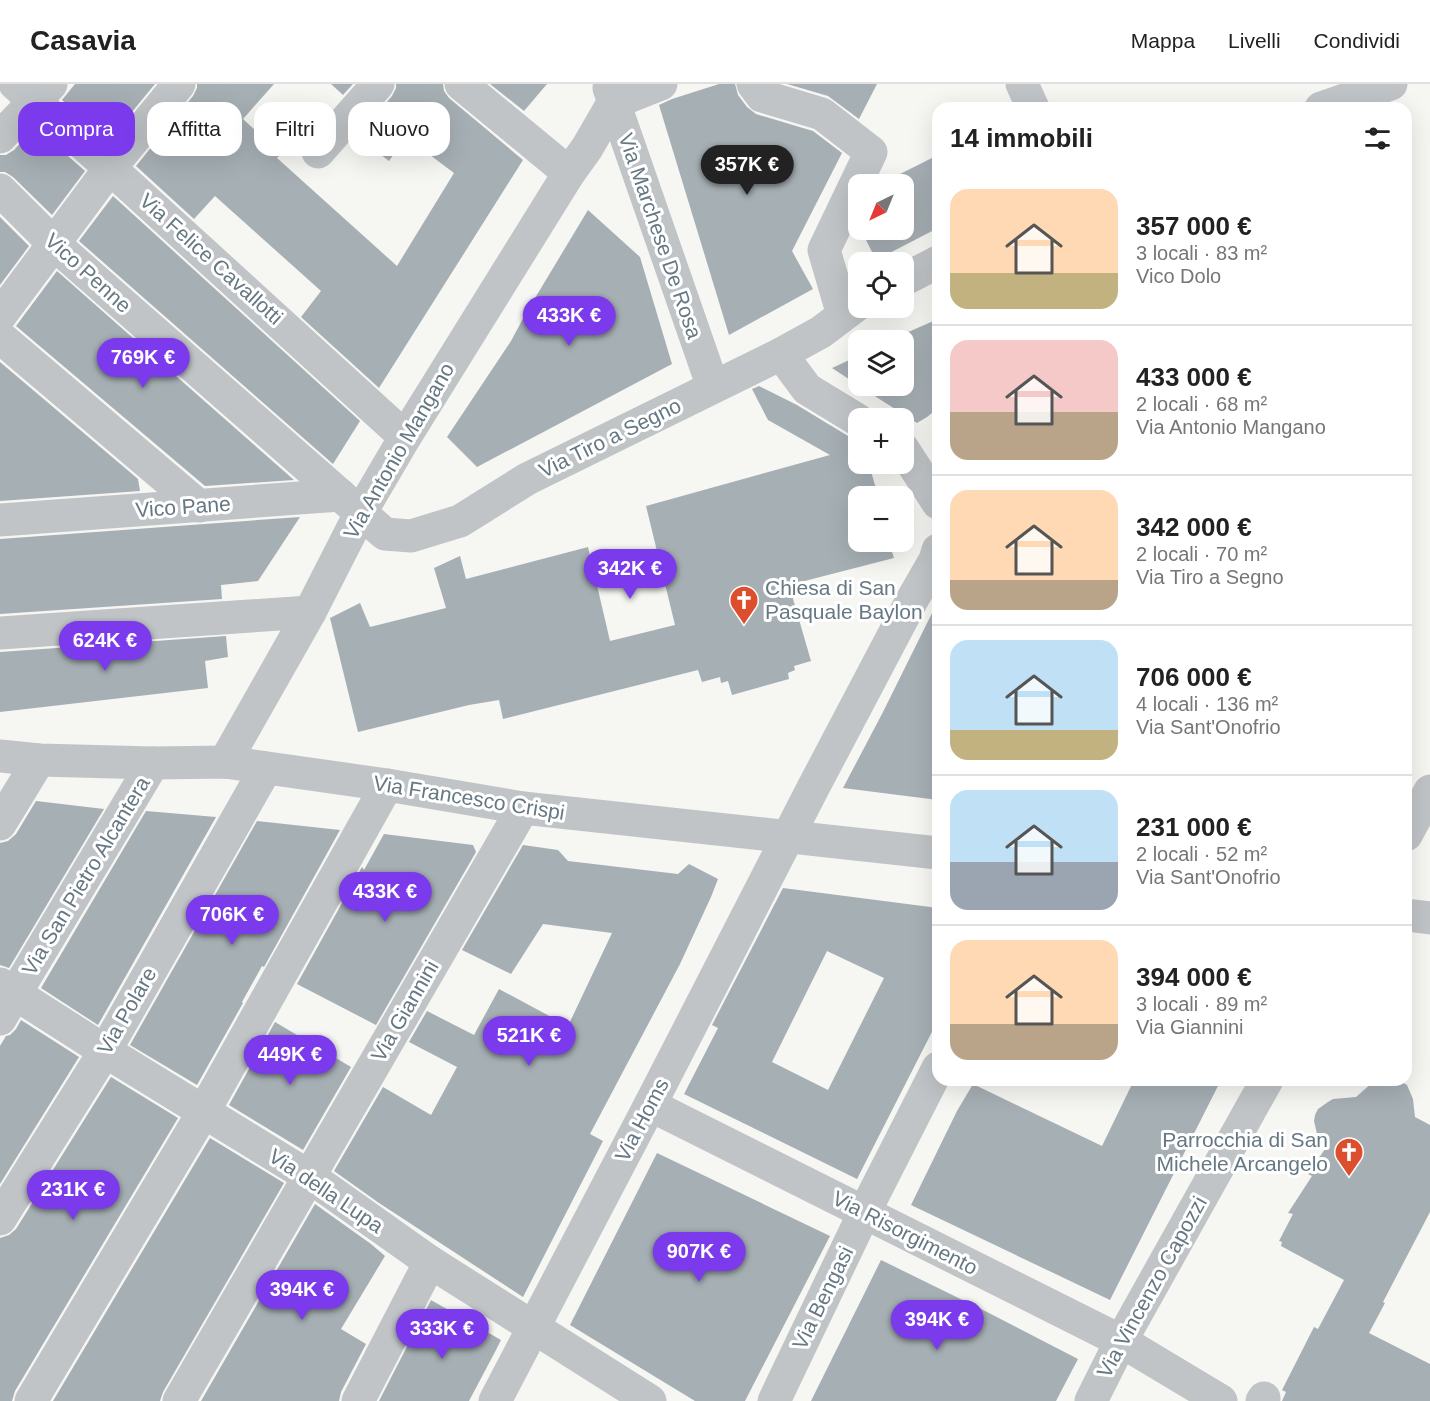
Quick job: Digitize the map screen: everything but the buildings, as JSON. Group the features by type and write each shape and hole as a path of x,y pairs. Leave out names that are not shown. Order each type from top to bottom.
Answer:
{"street":[{"path":"0,316 111,168 179,84"},
{"path":"336,132 378,84"},
{"path":"461,84 578,161"},
{"path":"610,93 661,84"},
{"path":"753,84 762,96 822,114 870,152 824,250 848,305"},
{"path":"1022,84 1030,102"},
{"path":"1338,102 1391,84"},
{"path":"0,137 34,90"},
{"name":"Via Felice Cavallotti","path":"34,90 111,168 405,437"},
{"name":"Via Antonio Mangano","path":"225,762 310,612 350,504 405,437 578,161 610,93"},
{"name":"Via Marchese De Rosa","path":"610,93 713,387"},
{"name":"Vico Penne","path":"0,190 54,244 350,504"},
{"path":"914,274 932,265"},
{"name":"Via Tiro a Segno","path":"350,504 385,534 411,536 460,520 527,479 781,354 821,332 848,312"},
{"path":"0,337 200,506"},
{"path":"781,354 807,389 848,414"},
{"path":"914,466 932,494"},
{"name":"Vico Pane","path":"0,520 200,506 350,504"},
{"name":"Via Homs","path":"495,1401 787,837 932,565"},
{"path":"0,633 310,612"},
{"name":"Via Francesco Crispi","path":"0,756 39,760 225,762 387,785 523,808 932,852"},
{"path":"0,824 39,760"},
{"name":"Via San Pietro Alcantera","path":"5,999 153,763"},
{"name":"Via Polare","path":"0,1219 105,1051 266,768"},
{"path":"31,1401 204,1111 387,785"},
{"path":"1412,824 1430,791"},
{"name":"Via Giannini","path":"179,1401 523,808"},
{"path":"1412,916 1430,918"},
{"name":"Via della Lupa","path":"5,999 105,1051 310,1177 430,1262 640,1398"},
{"name":"Via Bengasi","path":"774,1401 864,1213 932,1080"},
{"name":"Via Vincenzo Capozzi","path":"1091,1401 1121,1341 1265,1086"},
{"name":"Via Risorgimento","path":"650,1105 1121,1341 1221,1401"},
{"path":"358,1401 430,1262"}],"place":[{"name":"Chiesa di San Pasquale Baylon","path":"744,626"},
{"name":"Parrocchia di San Michele Arcangelo","path":"1349,1178"}]}
